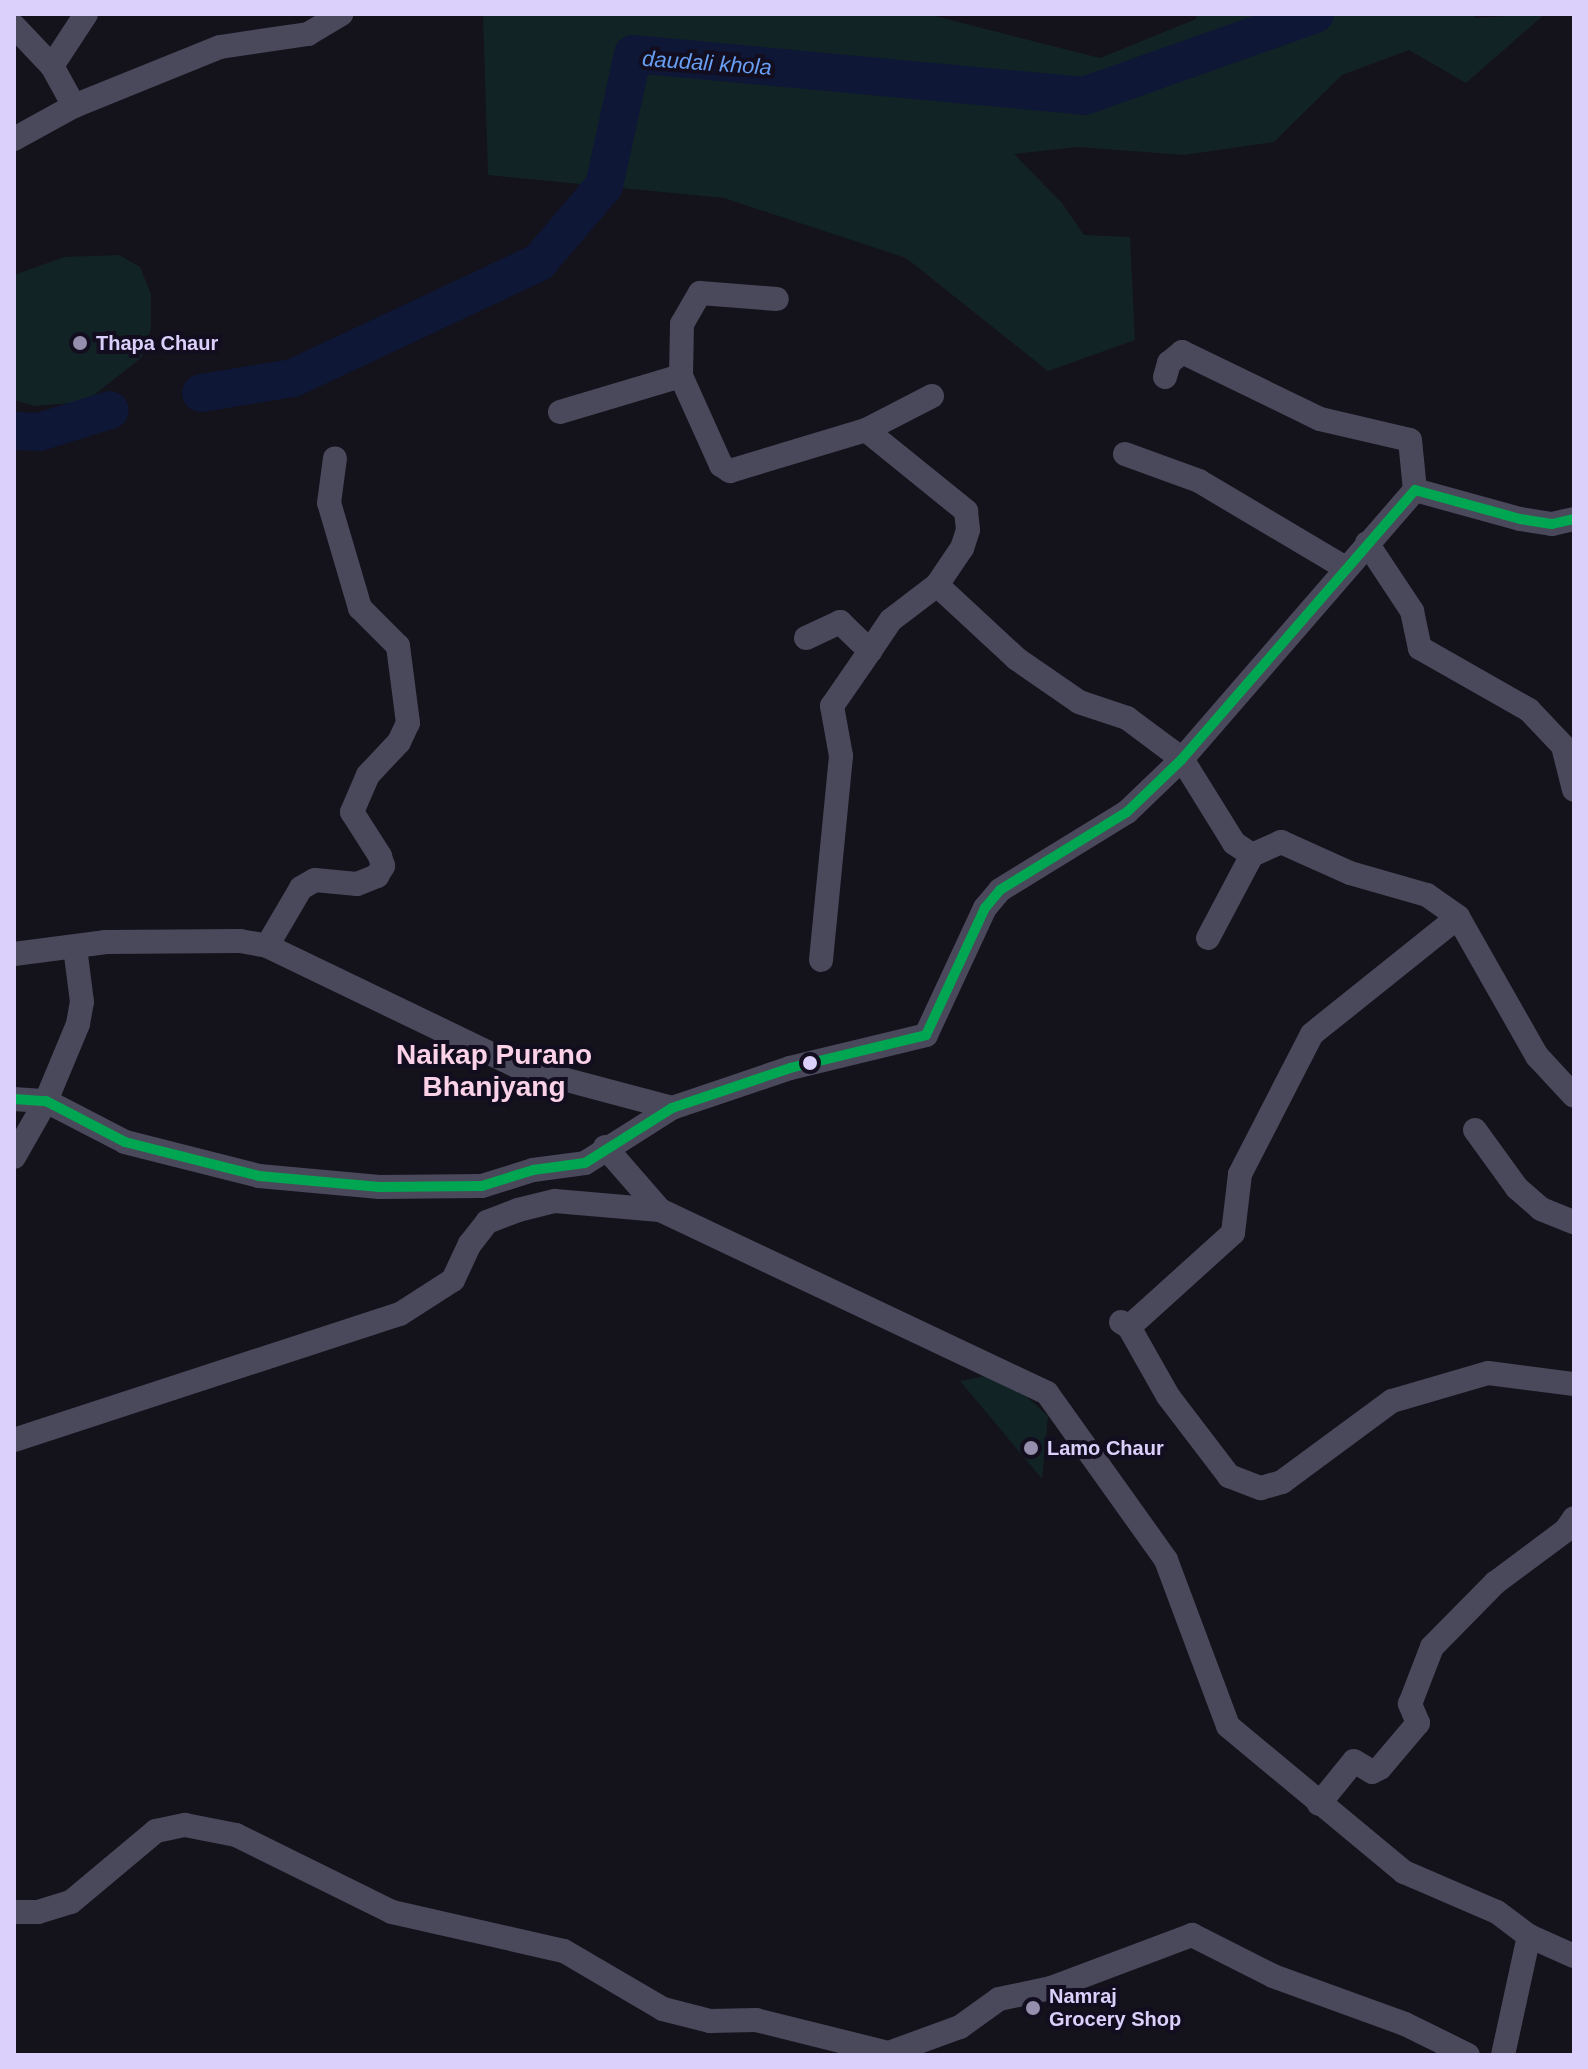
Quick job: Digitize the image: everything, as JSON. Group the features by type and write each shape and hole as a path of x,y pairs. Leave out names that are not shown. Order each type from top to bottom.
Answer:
{"street":[{"path":"52,66 86,14"},
{"path":"14,139 74,106 220,47 308,34 341,14"},
{"path":"14,26 52,66 74,106"},
{"path":"777,299 700,293 682,324 681,376 721,465 730,471 866,430 932,396"},
{"path":"14,1099 46,1101 125,1142 259,1176 379,1187 482,1186 533,1170 585,1163 605,1147 672,1108 790,1068 926,1035 985,908 1000,890 1127,812 1182,759 1267,664 1344,567 1415,490 1410,440 1320,419 1182,352 1169,363 1165,377"},
{"path":"560,412 681,376"},
{"path":"821,960 841,756 830,721 832,706 891,620 937,585 962,548 968,530 966,511 866,430"},
{"path":"1125,454 1199,481 1344,567"},
{"path":"267,946 301,888 315,880 357,884 377,876 383,866 380,856 352,812 368,775 399,742 408,723 398,646 360,608 329,503 335,458"},
{"path":"1415,490 1520,519 1552,524 1574,519"},
{"path":"1367,543 1412,611 1420,648 1529,710 1563,746 1574,790"},
{"path":"937,585 1017,659 1079,702 1127,718 1182,759 1234,843 1252,855"},
{"path":"806,638 840,622 870,651"},
{"path":"1208,938 1252,855 1281,842 1350,873 1427,895 1458,917 1537,1056 1574,1096"},
{"path":"1458,917 1312,1034 1240,1174 1233,1233 1125,1325 1168,1396 1229,1476 1261,1488 1282,1482 1392,1401 1488,1373 1574,1384"},
{"path":"14,954 75,947 225,941 267,946 518,1067 672,1108"},
{"path":"14,1157 46,1101 78,1024 82,1002 75,947"},
{"path":"1475,1130 1517,1188 1541,1209 1574,1222"},
{"path":"605,1147 660,1210"},
{"path":"14,1440 400,1314 453,1280 470,1244 487,1222 518,1210 555,1201 660,1210 1047,1393 1166,1560 1228,1726 1404,1872 1497,1912 1529,1936 1574,1956"},
{"path":"1319,1804 1354,1761 1372,1772 1380,1768 1418,1723 1410,1704 1432,1647 1495,1583 1566,1530 1574,1518"},
{"path":"14,1912 38,1912 71,1902 156,1831 185,1825 236,1835 392,1912 564,1951 663,2009 710,2021 756,2020 895,2053 960,2027 999,1999 1051,1988 1192,1935 1273,1976 1405,2024 1468,2055"},
{"path":"1503,2055 1529,1936"}],"shaded area":[{"path":"483,14 927,14 1100,58 1196,19 1197,14 1474,14 1475,18 1545,14 1466,83 1409,50 1342,75 1274,142 1184,155 1078,147 1014,154 1062,203 1084,235 1130,237 1135,340 1048,371 906,258 724,198 488,175"},
{"name":"Thapa Chaur","path":"119,255 140,267 151,294 151,329 141,358 94,395 72,403 34,406 14,400 14,275 64,257"},
{"name":"Lamo Chaur","path":"1000,1373 1048,1416 1042,1479 960,1381"}],"waterway":[{"name":"daudali khola","path":"201,393 293,378 539,262 604,186 633,54 1084,96 1315,14"},
{"name":"daudali khola","path":"14,431 39,432 110,410"}],"transit line":[{"path":"14,1099 46,1101 125,1142 259,1176 379,1187 482,1186 533,1170 585,1163 672,1108 790,1068 926,1035 985,908 1000,890 1127,812 1182,759 1415,490 1520,519 1552,524 1574,519"}],"place":[{"name":"Thapa Chaur","path":"80,343"},
{"name":"Lamo Chaur","path":"1031,1448"},
{"name":"Namraj Grocery Shop","path":"1033,2008"}],"district":[{"name":"Naikap Purano Bhanjyang","path":"494,1071"}]}
